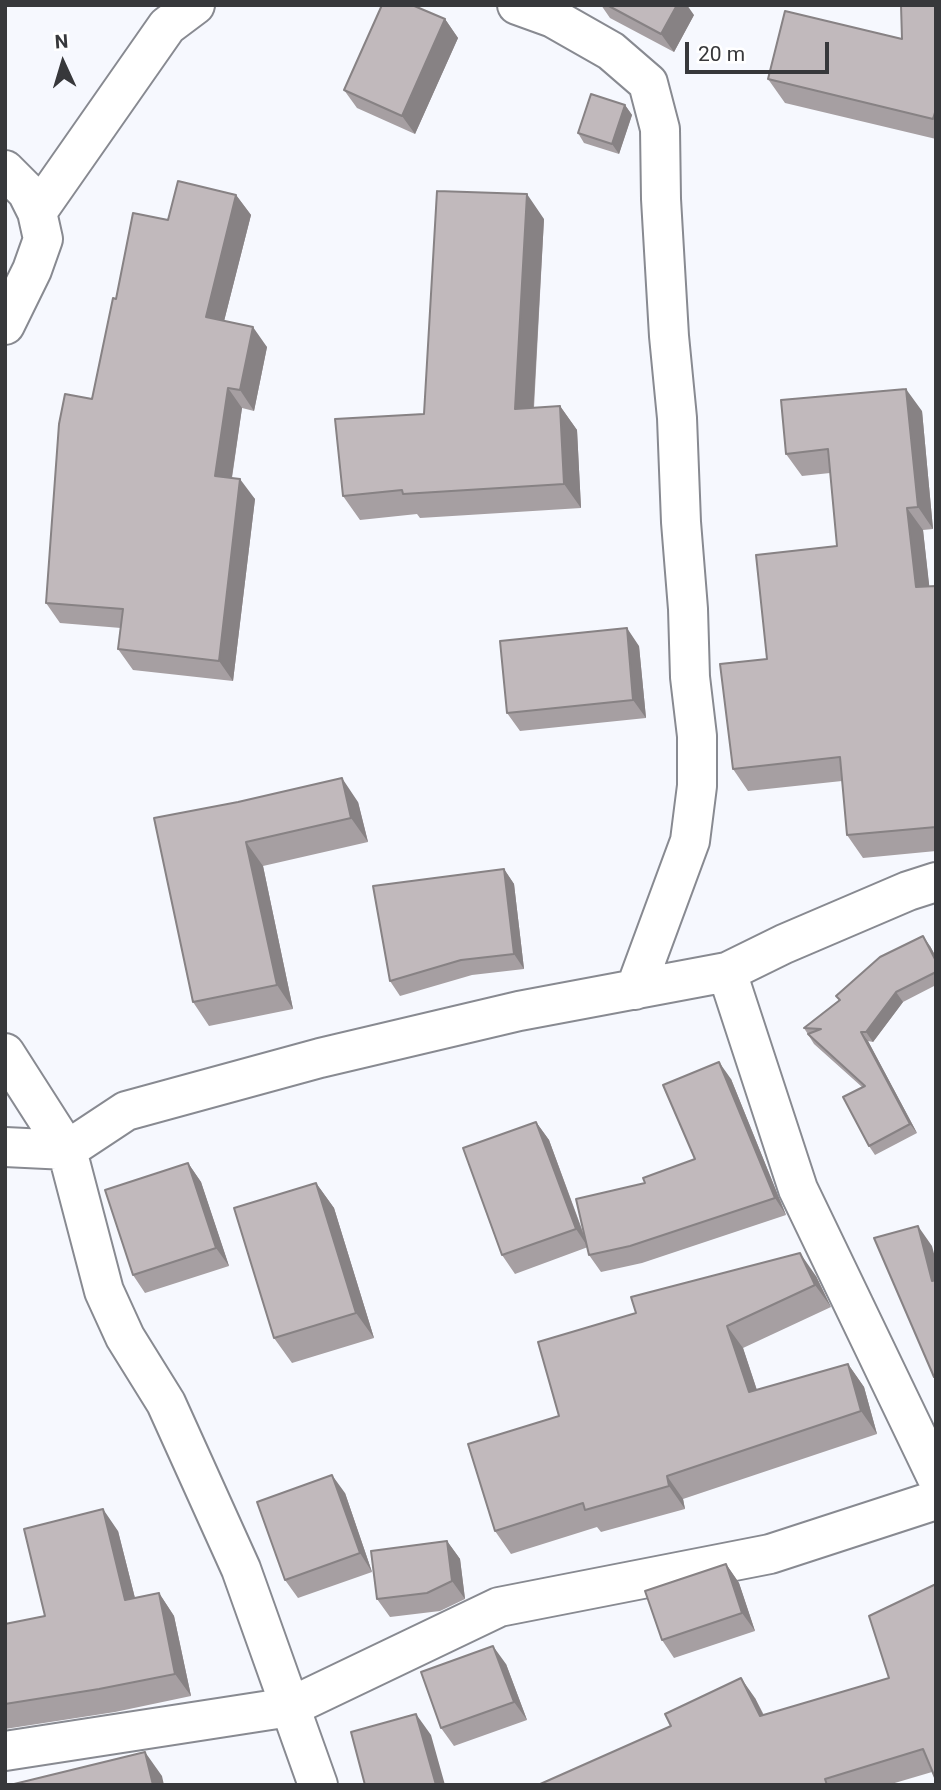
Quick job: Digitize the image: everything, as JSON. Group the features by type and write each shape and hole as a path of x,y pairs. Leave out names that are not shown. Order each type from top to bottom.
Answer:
{"street":[{"path":"37,212 167,26 195,5"},
{"path":"517,5 553,18 611,51 648,83 660,129 661,199 677,418 690,677 697,736 697,786 690,841 635,990"},
{"path":"5,170 27,192 37,212 43,239 32,270 5,325"},
{"path":"5,1147 67,1150 125,1111 320,1058 505,1014 727,972 783,944 908,891 936,882"},
{"path":"727,972 797,1189 936,1476"},
{"path":"5,1053 67,1150 104,1291 125,1337 166,1403 241,1569 318,1785"},
{"path":"5,1751 290,1707 499,1607 770,1554 936,1500"}],"building":[{"path":"382,5 412,5 445,19 402,116 344,90"},
{"path":"607,5 677,5 661,34"},
{"path":"901,5 936,5 936,109 933,119 768,79 785,11 902,39"},
{"path":"591,94 625,105 612,144 578,133"},
{"path":"178,181 236,195 206,317 253,327 240,390 228,388 215,476 240,479 219,661 118,649 123,609 46,603 59,424 65,394 92,399 133,213 168,220"},
{"path":"437,191 527,194 515,409 560,406 564,484 403,494 402,490 343,496 335,419 424,414"},
{"path":"906,389 918,507 907,508 916,587 936,586 936,827 847,835 840,757 733,769 720,664 767,659 756,555 837,546 828,449 786,454 781,400"},
{"path":"627,628 633,700 507,713 500,641"},
{"path":"342,778 351,818 246,842 277,985 193,1002 154,818"},
{"path":"504,869 514,954 461,960 390,981 373,886"},
{"path":"923,936 936,961 936,972 896,992 866,1032 861,1032 910,1124 869,1146 843,1097 865,1086 808,1034 821,1029 804,1028 840,1000 836,996 880,957"},
{"path":"719,1062 775,1198 630,1246 589,1255 576,1199 645,1183 643,1178 695,1159 663,1085"},
{"path":"536,1122 576,1229 502,1255 463,1148"},
{"path":"188,1163 216,1248 133,1275 105,1190"},
{"path":"316,1183 356,1313 274,1338 234,1208"},
{"path":"918,1226 932,1281 936,1280 936,1377 874,1238"},
{"path":"800,1253 815,1285 727,1326 749,1392 848,1364 861,1411 667,1476 669,1486 585,1510 583,1503 495,1531 468,1444 559,1416 538,1342 636,1313 631,1297"},
{"path":"332,1475 360,1553 285,1580 257,1502"},
{"path":"103,1509 125,1600 159,1593 175,1674 5,1704 5,1624 45,1616 24,1529"},
{"path":"447,1541 452,1581 427,1593 377,1599 371,1551"},
{"path":"726,1564 742,1613 662,1640 645,1591"},
{"path":"936,1584 936,1780 923,1749 825,1779 827,1785 538,1785 671,1726 665,1714 741,1678 760,1716 889,1678 869,1616"},
{"path":"493,1646 514,1702 441,1728 421,1672"},
{"path":"416,1714 436,1785 365,1785 351,1732"},
{"path":"145,1752 153,1785 10,1785"}]}
